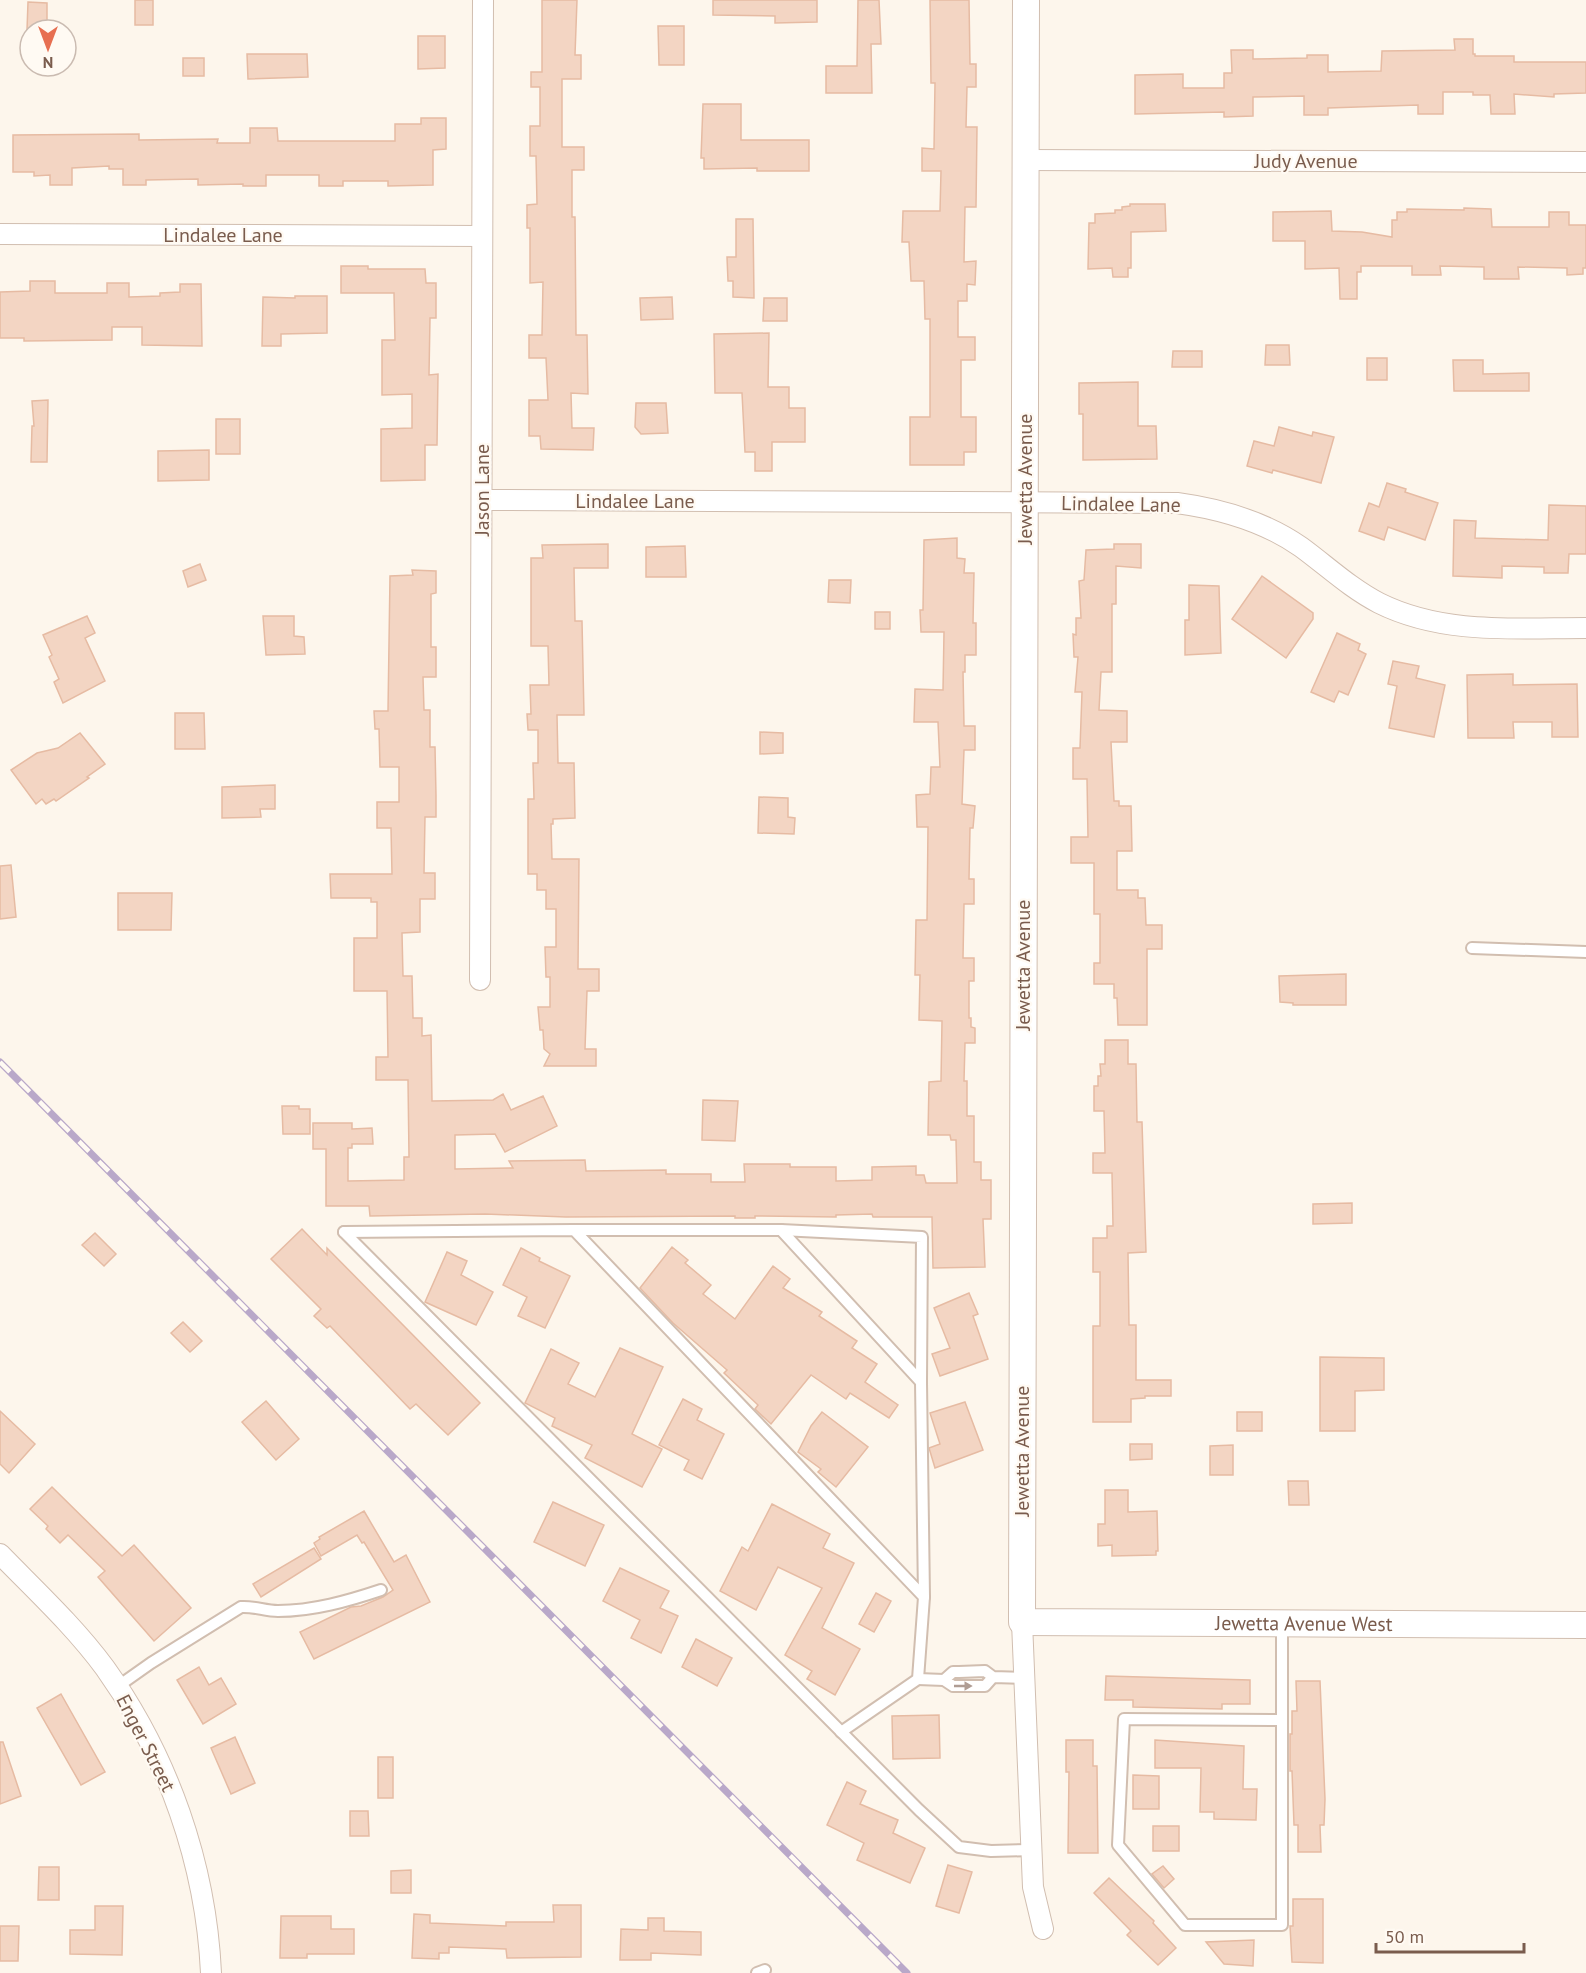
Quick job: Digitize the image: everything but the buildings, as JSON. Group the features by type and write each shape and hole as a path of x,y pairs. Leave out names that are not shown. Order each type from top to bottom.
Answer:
{"street":[{"name":"Jason Lane","path":"480,980 483,0"},
{"name":"Jewetta Avenue","path":"1026,0 1022,1622 1033,1887 1043,1929"},
{"name":"Judy Avenue","path":"1026,160 1586,162"},
{"name":"Lindalee Lane","path":"0,234 482,236"},
{"name":"Lindalee Lane","path":"482,500 1177,503 1207,507 1240,516 1271,529 1300,547 1350,586 1379,603 1411,616 1448,625 1482,628 1586,628"},
{"name":"Enger Street","path":"0,1554 67,1622 105,1668 132,1709 155,1752 175,1798 190,1845 204,1902 211,1973"},
{"name":"Jewetta Avenue West","path":"1022,1622 1586,1625"}],"lane":[{"path":"1473,948 1586,952"},
{"path":"574,1230 924,1597"},
{"path":"781,1230 921,1382"},
{"path":"918,1679 924,1597 921,1382 922,1237 781,1230 344,1232 841,1732 959,1847 991,1851 1031,1850"},
{"path":"117,1687 171,1650 241,1607 253,1606 277,1611 340,1604 381,1590"},
{"path":"1282,1623 1282,1720 1282,1925 1185,1925 1118,1845 1124,1719 1282,1720"},
{"path":"841,1732 918,1679 944,1680 953,1672 985,1671 993,1677 1024,1678"}],"railway":[{"path":"0,1062 907,1973"}]}
